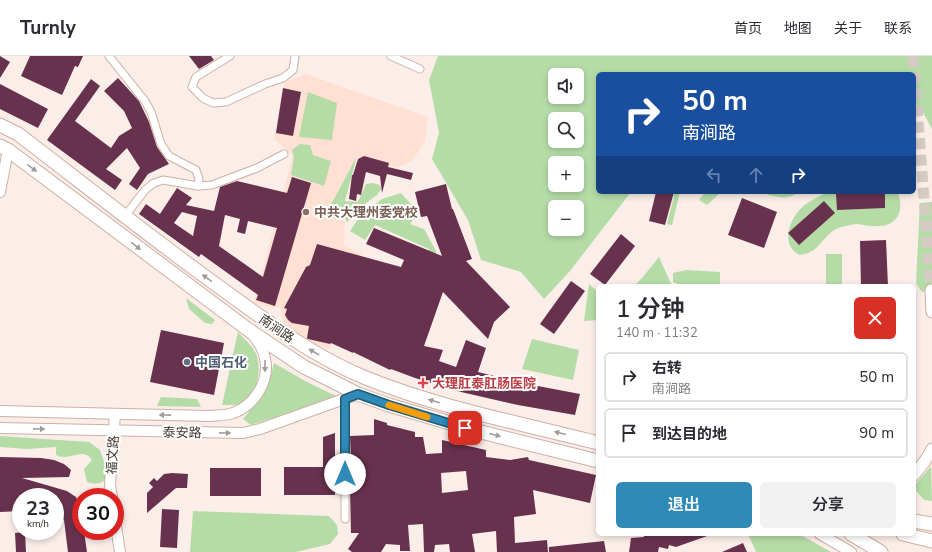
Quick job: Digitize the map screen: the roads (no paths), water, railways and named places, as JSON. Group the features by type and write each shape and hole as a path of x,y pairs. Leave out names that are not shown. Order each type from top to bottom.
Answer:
{"highway":[{"name":"南涧路","path":"0,125 18,134 176,256 260,317 313,352 365,378 435,401 596,442"},
{"path":"4,148 18,134"},
{"name":"南涧路","path":"4,148 250,331 304,368 358,394 430,418 596,460"},
{"path":"916,521 932,524"},
{"path":"854,536 881,552"},
{"path":"911,536 932,541"}],"main road":[{"path":"0,192 4,148"},
{"path":"931,290 932,312"},
{"path":"0,411 218,415 233,413 250,403 259,392 266,372 266,359 263,351 250,331"},
{"name":"泰安路","path":"0,428 243,432 260,429 358,394"},
{"name":"福文路","path":"110,488 115,414"},
{"path":"916,472 932,449"},
{"path":"823,536 851,552"},
{"path":"118,540 120,552"}],"street":[{"path":"109,56 145,101 151,112 161,144 169,156 196,170 199,179 198,186"},
{"path":"230,56 196,77 192,87 203,98 213,103 226,102 265,84 283,78 293,70 295,56"},
{"path":"391,56 420,69"},
{"path":"125,216 146,190 154,183 163,180 198,186 212,185 257,168 284,154"},
{"path":"345,399 345,518"}],"tunnel":[{"path":"913,56 914,72"},
{"path":"916,95 931,290"}],"place":[{"name":"中共大理州委党校","path":"306,212"},
{"name":"中国石化","path":"187,362"},
{"name":"大理肛泰肛肠医院","path":"423,383"}]}
